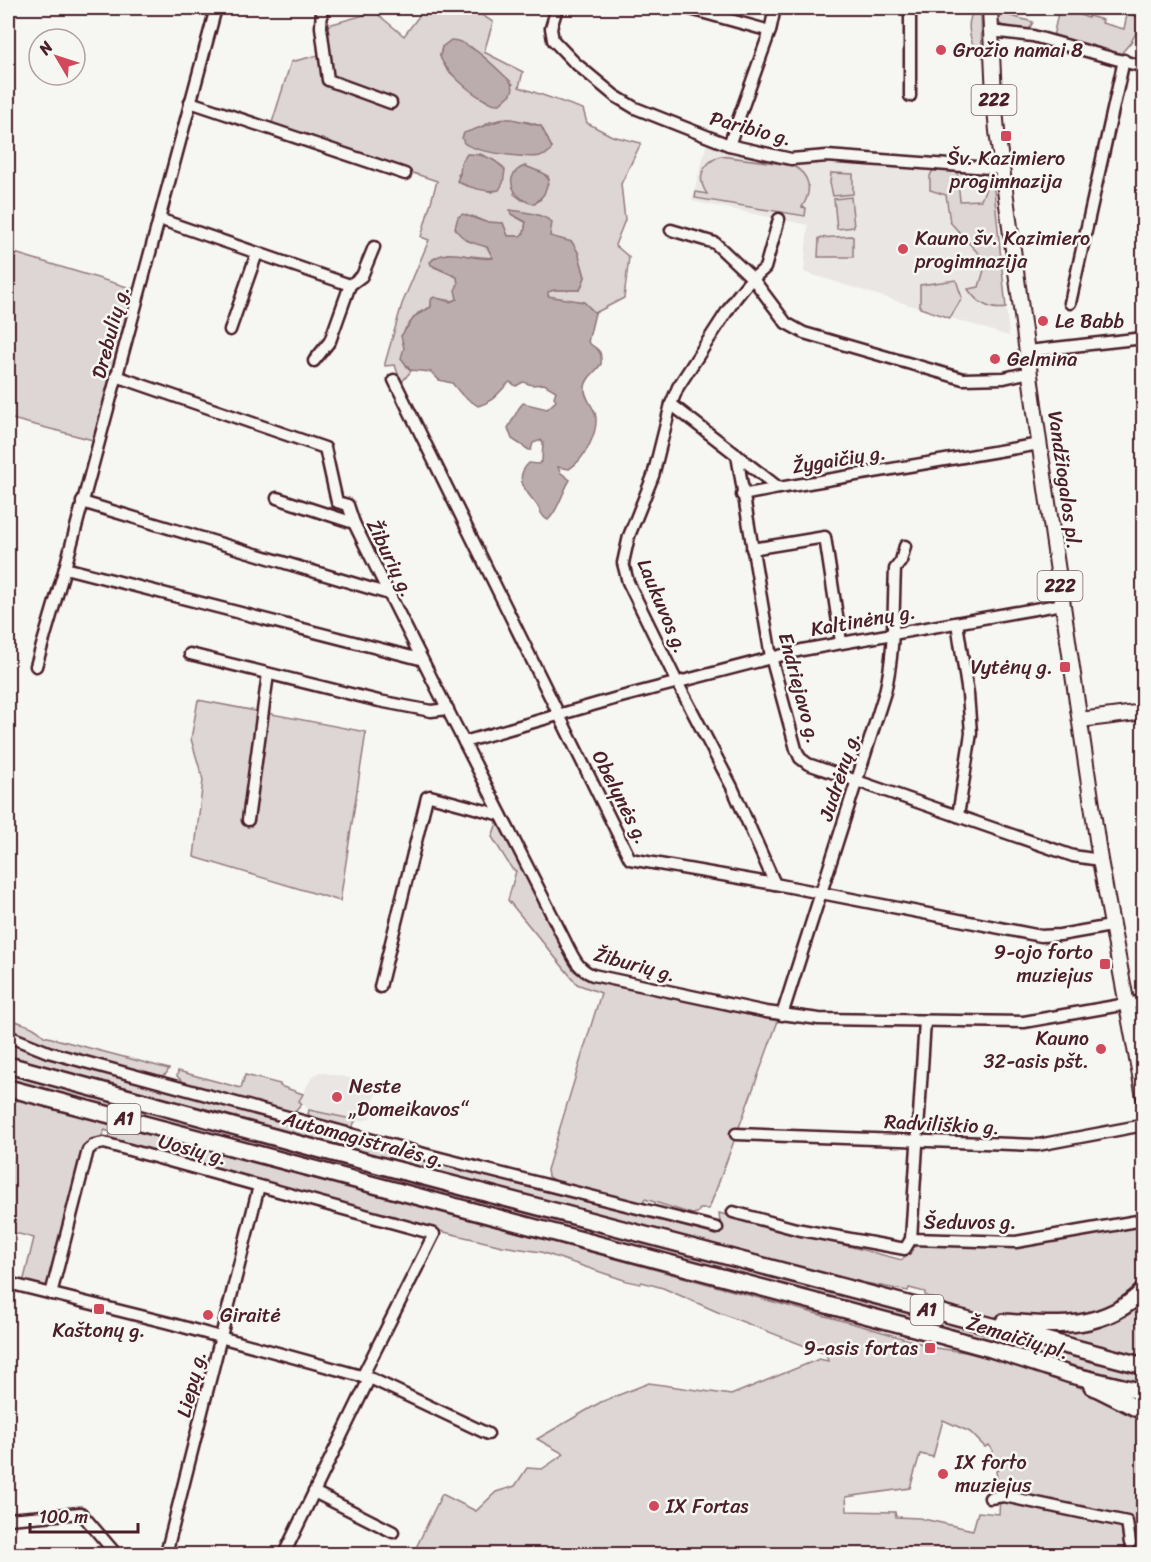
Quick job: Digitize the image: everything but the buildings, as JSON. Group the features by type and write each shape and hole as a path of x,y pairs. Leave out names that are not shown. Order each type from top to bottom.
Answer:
{"highway":[{"path":"8,1059 169,1104 183,1112"},
{"name":"Automagistralės g.","path":"8,1065 711,1252"},
{"name":"Žemaičių pl.","path":"8,1088 991,1349 1071,1375 1143,1392"},
{"name":"Žemaičių pl.","path":"711,1252 1143,1366"},
{"path":"965,1319 1045,1326 1091,1322 1124,1307 1143,1290"},
{"path":"1071,1375 1143,1412"}],"main road":[{"name":"Vandžiogalos pl.","path":"990,8 994,97 1040,444 1100,860 1143,1097"},
{"path":"1080,720 1143,712"}],"street":[{"name":"Drebulių g.","path":"36,666 65,568 216,8"},
{"path":"322,8 321,27 328,80 391,102"},
{"name":"Paribio g.","path":"557,8 551,28 553,40 568,57 615,96 635,108 729,145 791,159 826,156 1003,169"},
{"path":"687,8 770,31"},
{"path":"729,145 770,31 775,8"},
{"path":"910,8 910,96"},
{"path":"990,31 1033,36 1143,67"},
{"path":"1070,303 1124,60"},
{"path":"190,102 405,174"},
{"path":"159,219 350,285"},
{"name":"Laukuvos g.","path":"775,884 732,787 628,582 623,563 629,536 653,476 671,404 678,387 741,291 761,273 768,260 779,219"},
{"path":"671,230 715,243 753,279 786,322 812,335 963,379 1004,378 1030,372"},
{"path":"314,361 330,341 350,285 362,276 374,247"},
{"path":"230,330 257,253"},
{"path":"1028,351 1143,338"},
{"name":"Žiburių g.","path":"116,376 325,448 336,502 348,505 354,523 420,659 448,709 569,950 585,972 782,1015 819,1019 1024,1022 1143,1001"},
{"name":"Obelynės g.","path":"394,380 630,859 775,884 1041,936 1111,926"},
{"name":"Žygaičių g.","path":"671,404 779,488 1040,444"},
{"name":"Endriejavo g.","path":"737,455 771,657 800,758 806,763 856,781 1073,856 1100,860"},
{"path":"742,495 779,488"},
{"path":"277,498 354,523"},
{"path":"82,502 388,594"},
{"path":"752,549 825,537 841,642"},
{"name":"Judrėnų g.","path":"782,1015 890,673 895,568 901,561 905,546"},
{"path":"65,568 420,659"},
{"name":"Kaltinėnų g.","path":"464,742 771,657 841,642 1063,604"},
{"path":"957,622 968,694 971,733 958,816"},
{"path":"190,654 379,701 431,711 448,709"},
{"path":"248,820 268,674"},
{"path":"380,987 427,797 501,815"},
{"path":"911,1239 926,1021"},
{"path":"8,1036 48,1052 486,1170 717,1228"},
{"name":"Radviliškio g.","path":"736,1134 1038,1145 1143,1125"},
{"name":"Uosių g.","path":"51,1294 88,1150 94,1145 104,1143 434,1234 365,1378"},
{"name":"Liepų g.","path":"166,1554 259,1186"},
{"name":"Šeduvos g.","path":"733,1212 795,1229 905,1250 911,1239 1016,1242 1143,1220"},
{"path":"8,1283 220,1337 365,1378 488,1434"},
{"path":"284,1554 365,1378"},
{"path":"314,1492 393,1532"},
{"path":"990,1498 1004,1496 1127,1522 1130,1543"},
{"path":"8,1519 81,1513 116,1554"}],"shaded area":[{"path":"425,8 471,8 493,22 484,52 523,72 519,87 583,109 587,123 612,136 641,143 621,184 625,220 615,245 629,257 624,298 595,313 583,302 548,297 547,292 554,290 580,290 585,277 578,252 526,222 524,233 520,236 508,236 503,223 485,222 472,216 465,240 487,247 493,258 447,254 433,259 434,267 457,277 457,299 455,301 432,298 431,307 418,313 405,329 404,360 407,367 412,370 401,383 395,365 385,366 385,363 402,304 429,240 421,237 437,181 271,126 291,62 327,53 321,27 375,12 404,36","holes":["442,47 471,47 513,84 489,103 447,70 440,56","504,119 541,126 552,148 543,155 530,156 494,151 474,131 490,122","480,154 502,166 493,192 462,184 458,175","525,166 548,176 549,180 540,200 522,200 514,194"]},
{"path":"977,8 981,10 982,57 971,40 969,26 970,19"},
{"path":"994,8 1002,8 1003,14 1033,22 1028,32 1000,24"},
{"path":"1073,12 1088,18 1089,16 1103,20 1102,23 1124,29 1127,14 1143,18 1143,20 1131,42 1120,55 1053,37 1058,13"},
{"path":"451,40 466,45 490,62 510,81 513,88 511,94 500,104 493,103 475,94 457,79 440,56 442,47"},
{"path":"504,119 541,126 552,148 545,155 516,156 479,149 464,143 462,138 464,133"},
{"name":"Kauno šv. Kazimiero progimnazija","path":"707,143 760,157 992,173 1009,336 804,272 808,225 692,201"},
{"path":"467,154 488,158 497,162 505,170 503,183 499,190 477,189 457,181 461,163"},
{"path":"720,156 792,165 798,169 808,183 808,195 802,207 806,208 805,216 695,198 696,192 707,194 702,182 703,172 709,163"},
{"path":"525,166 543,173 549,180 544,194 535,204 521,198 513,187 513,175"},
{"path":"934,168 957,170 960,201 981,200 990,179 993,180 1006,308 1000,309 984,305 968,289 979,287 987,260 950,222 946,195 930,190 930,176"},
{"path":"831,173 853,174 853,194 833,196 830,183"},
{"path":"851,197 854,227 837,229 834,199"},
{"path":"510,210 532,213 547,219 552,222 550,236 572,242 578,252 585,277 580,290 554,290 548,292 548,296 584,302 595,313 588,342 601,355 601,364 589,377 585,387 587,398 595,413 593,436 575,465 569,469 558,467 560,472 570,480 548,520 542,516 521,480 524,469 529,463 538,464 542,461 543,442 541,440 533,443 529,450 512,439 508,428 523,403 547,409 556,401 554,397 556,391 544,384 532,385 523,382 516,386 510,382 492,399 478,406 462,395 452,383 439,380 431,372 410,370 401,358 404,348 401,336 415,316 431,307 431,300 434,297 450,302 457,299 455,290 458,284 457,277 431,265 430,262 444,254 493,258 487,247 461,236 455,228 458,217 463,214 485,222 503,223 508,236 520,236 524,233 526,222 511,214"},
{"path":"853,237 853,257 818,257 819,238"},
{"path":"8,251 134,289 93,440 8,418"},
{"path":"956,280 962,298 950,318 920,308 920,285"},
{"path":"198,700 366,732 340,901 194,857 203,780 191,739"},
{"path":"499,817 574,971 590,980 741,1011 778,1021 709,1209 700,1209 697,1213 692,1214 645,1199 643,1203 630,1203 555,1183 548,1176 547,1170 601,993 577,984 508,900 516,871 512,869 492,837"},
{"path":"8,1017 34,1028 44,1036 169,1069 160,1077 44,1046 8,1030"},
{"path":"8,1042 40,1055 101,1072 716,1235 720,1222 719,1213 902,1260 917,1240 1010,1248 1143,1225 1143,1285 1107,1313 1024,1321 994,1317 952,1307 925,1295 925,1292 865,1283 657,1230 8,1056"},
{"path":"178,1071 241,1088 245,1075 280,1084 280,1086 303,1094 299,1101 302,1104 295,1112 290,1112 185,1084 177,1076"},
{"path":"8,1072 1143,1373 1143,1384 8,1082"},
{"path":"320,1072 378,1084 370,1118 362,1121 309,1110 299,1101 312,1077"},
{"path":"8,1097 576,1248 936,1348 965,1352 1046,1373 1109,1400 1143,1418 1143,1554 413,1554 442,1494 476,1511 496,1492 515,1486 527,1468 542,1469 564,1454 537,1439 601,1402 649,1383 731,1395 819,1359 828,1361 826,1354 663,1288 642,1282 640,1284 627,1281 541,1252 502,1246 357,1211 109,1141 110,1132 105,1130 101,1137 85,1151 48,1289 23,1283 34,1238 8,1231","holes":["943,1420 970,1432 985,1447 989,1445 993,1451 991,1453 998,1470 996,1471 1000,1497 999,1514 978,1512 973,1530 919,1518 896,1517 895,1512 847,1511 846,1497 910,1488 920,1454 933,1457"]},
{"path":"309,1110 356,1120 351,1128 334,1127 312,1117 308,1114"},
{"path":"1143,1294 1143,1356 1037,1331 1059,1328"}],"place":[{"name":"Grožio namai 8","path":"941,50"},
{"name":"Šv. Kazimiero progimnazija","path":"1006,136"},
{"name":"Kauno šv. Kazimiero progimnazija","path":"903,249"},
{"name":"Le Babb","path":"1043,321"},
{"name":"Gelmina","path":"995,359"},
{"name":"Vytėnų g.","path":"1065,667"},
{"name":"9-ojo forto muziejus","path":"1105,964"},
{"name":"Kauno 32-asis pšt.","path":"1101,1049"},
{"name":"Neste „Domeikavos“","path":"337,1097"},
{"name":"Kaštonų g.","path":"99,1309"},
{"name":"Giraitė","path":"208,1315"},
{"name":"9-asis fortas","path":"930,1348"},
{"name":"IX forto muziejus","path":"943,1474"},
{"name":"IX Fortas","path":"654,1506"}]}
